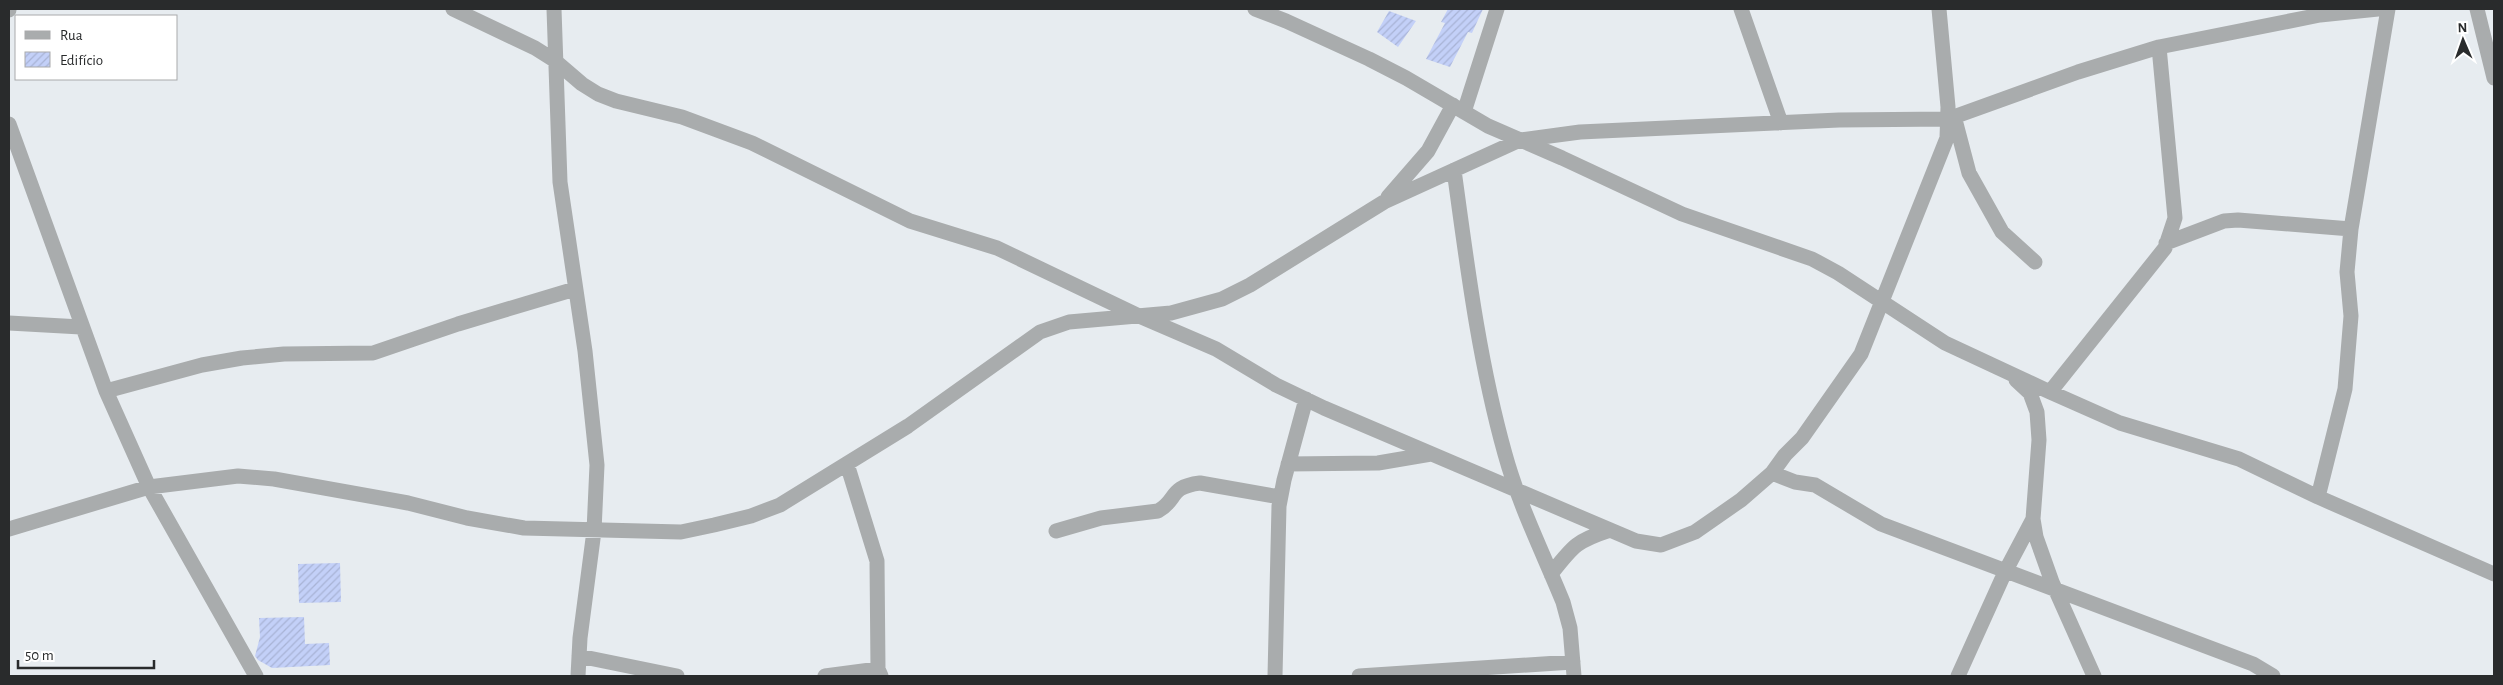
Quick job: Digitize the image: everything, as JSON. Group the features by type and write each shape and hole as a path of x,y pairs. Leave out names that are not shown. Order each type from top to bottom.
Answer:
{"street":[{"path":"453,9 554,60 582,84 598,94 616,101 682,116 752,143 910,221 997,248 1137,315 1216,349 1276,385 1306,399 1610,530 1650,544 1661,545 1674,542 1711,521 1741,500 1772,473 1785,455 1802,438 1860,354 1948,138 1951,117"},
{"path":"554,9 554,60 560,182 585,350 597,466 594,531 578,676"},
{"path":"1255,9 1286,20 1369,59 1488,126 1689,217 1812,259 1945,343 2007,370 2050,392 2120,423 2239,458 2318,497 2494,574"},
{"path":"1384,202 1428,151 1459,109 1497,9"},
{"path":"1741,9 1781,123"},
{"path":"1939,9 1951,117 1969,173 2002,232 2035,262"},
{"path":"9,529 149,487 238,476 274,479 408,503 499,525 594,531 681,532 752,516 780,505 908,426 1040,332 1076,320 1171,313 1222,299 1250,285 1384,202 1520,140 1580,132 1951,117 2078,72 2159,47 2320,15 2378,9"},
{"path":"2318,497 2346,380 2351,316 2347,272 2351,229 2388,9"},
{"path":"2477,9 2494,76"},
{"path":"2050,392 2130,294 2166,243 2175,218 2159,47"},
{"path":"9,124 81,327 106,391 149,487 256,676"},
{"path":"1359,676 1574,669 1570,628 1505,454 1481,346 1467,267 1454,170"},
{"path":"2166,243 2224,221 2238,220 2351,229"},
{"path":"106,391 202,365 242,358 284,354 373,353 458,324 575,289"},
{"path":"9,323 81,327"},
{"path":"2007,370 2030,393 2036,412 2039,440 2033,519 2036,537 2055,588 2094,676"},
{"path":"1275,676 1280,497 1306,399"},
{"path":"1288,464 1378,463 1431,454"},
{"path":"825,676 880,673 877,561 847,464"},
{"path":"1772,473 1795,482 1815,485 1881,524 2005,572 2055,588 2178,638 2253,664 2273,676"},
{"path":"1056,531 1101,518 1158,511 1163,508 1178,489 1190,484 1200,483 1280,497"},
{"path":"1958,676 2005,572 2033,519"},
{"path":"1551,574 1572,547 1582,539 1610,530"},
{"path":"579,656 677,676"}],"building":[{"path":"1448,9 1483,9 1472,33 1468,32 1450,67 1426,59 1445,23 1441,22"},
{"path":"1389,11 1416,21 1398,47 1377,32"},
{"path":"340,563 341,602 299,603 298,564"},
{"path":"304,617 305,644 329,643 330,665 272,668 258,660 255,656 260,637 259,618"}]}
